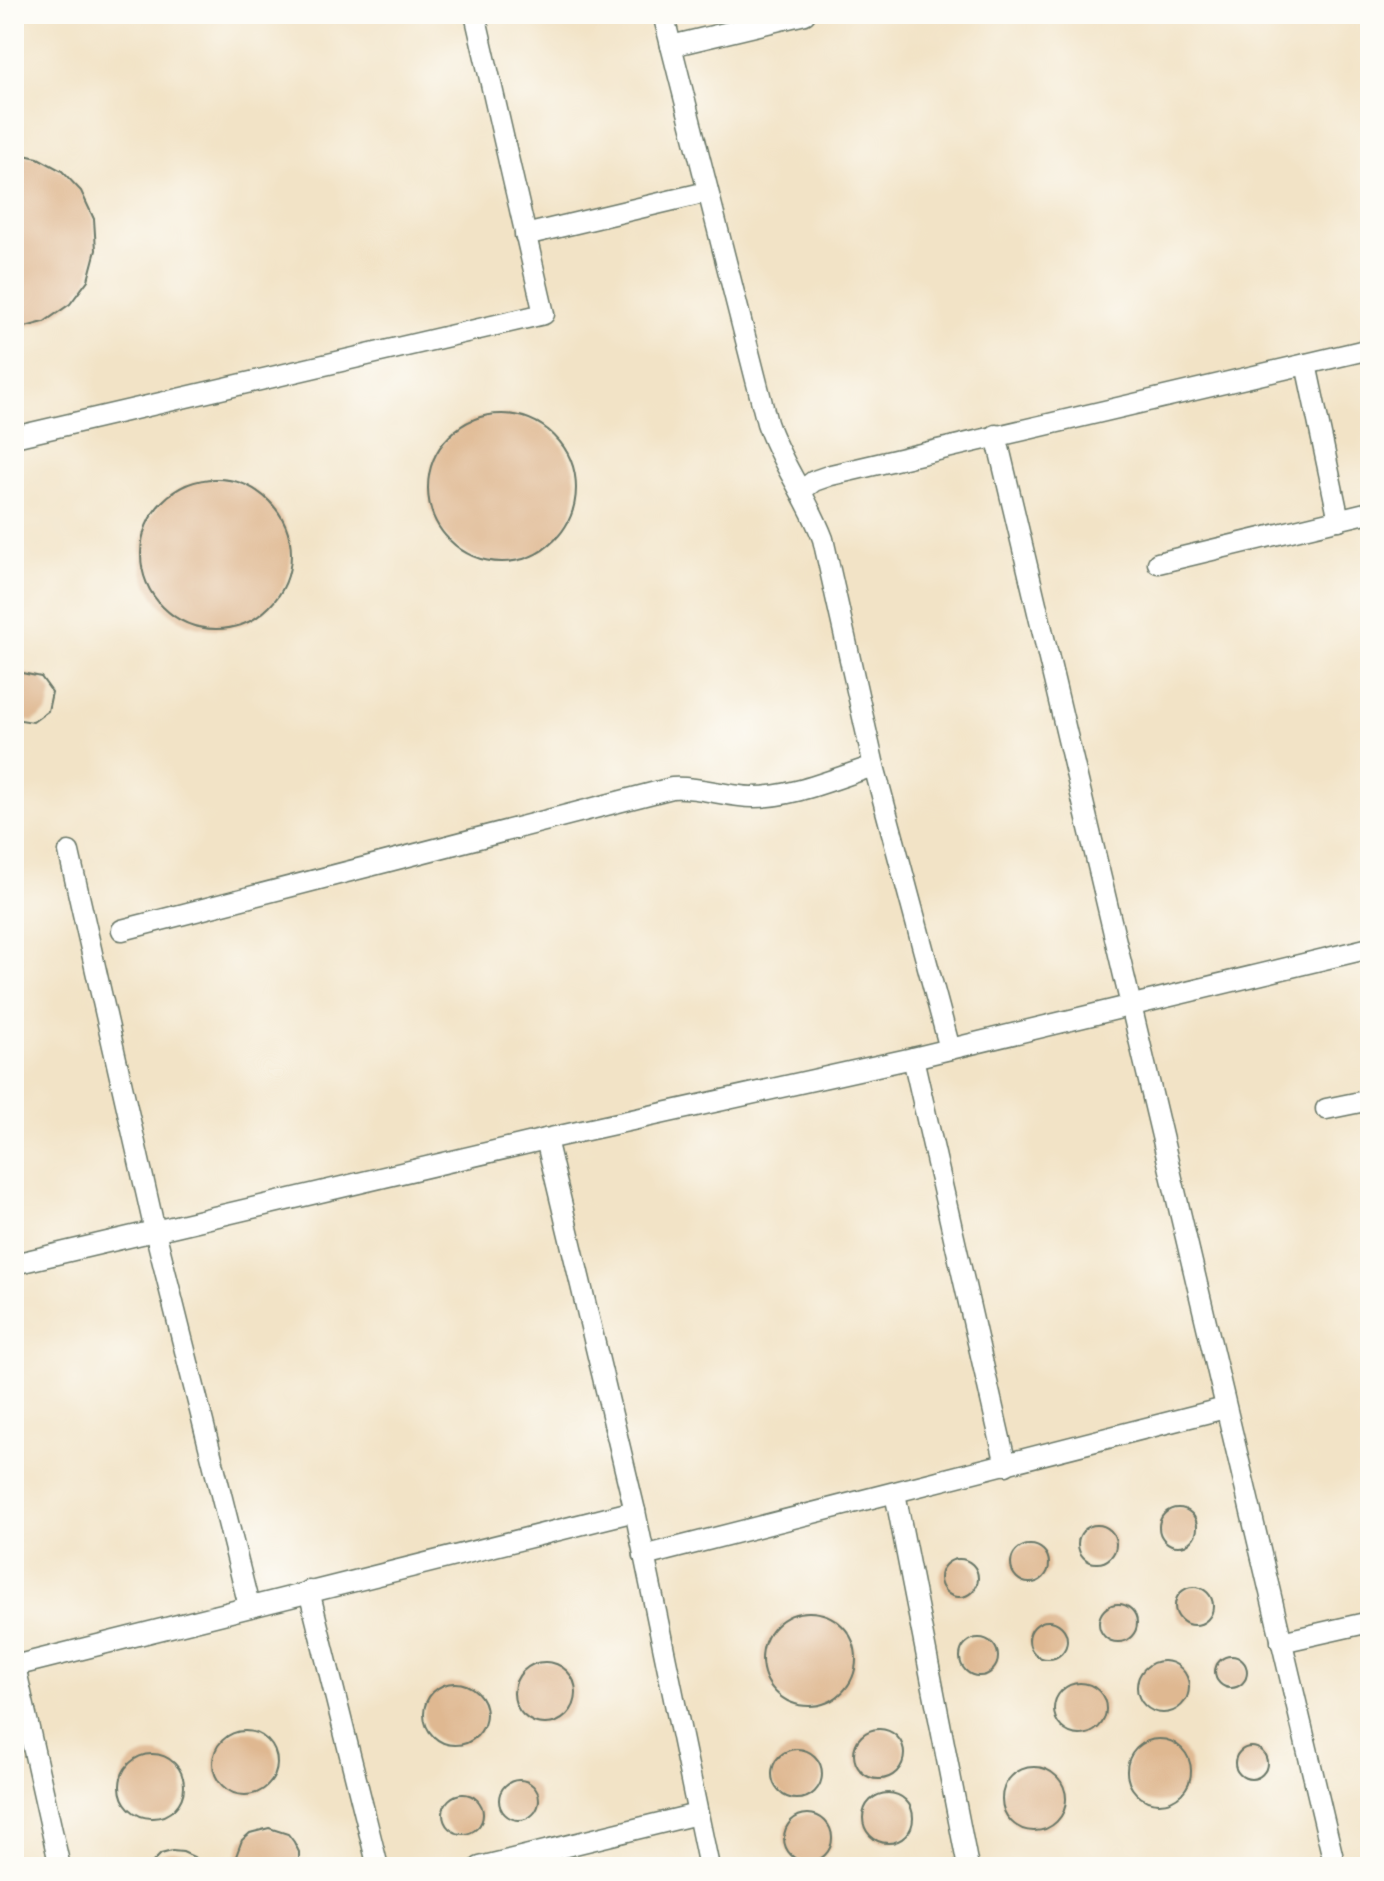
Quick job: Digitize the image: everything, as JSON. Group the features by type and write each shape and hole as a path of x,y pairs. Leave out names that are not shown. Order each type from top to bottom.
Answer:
{"lane":[{"path":"14,437 544,314 475,14"},
{"path":"663,14 773,443 801,491 823,539 874,766 950,1049"},
{"path":"671,46 805,14"},
{"path":"525,235 707,192"},
{"path":"801,491 814,481 831,475 1370,349"},
{"path":"1306,364 1339,520"},
{"path":"996,435 1335,1867"},
{"path":"1158,563 1370,512"},
{"path":"122,930 672,788 689,787 751,798 782,795 874,766"},
{"path":"69,852 155,1231 249,1606"},
{"path":"14,1264 546,1139 913,1058 1370,948"},
{"path":"913,1058 1006,1465"},
{"path":"1326,1109 1370,1100"},
{"path":"546,1139 635,1511 709,1867"},
{"path":"644,1556 1225,1408"},
{"path":"895,1493 968,1867"},
{"path":"60,1867 14,1666 635,1511"},
{"path":"309,1591 378,1867"},
{"path":"1281,1642 1370,1622"},
{"path":"480,1867 697,1814"}],"building":[{"path":"14,153 38,158 62,171 81,191 94,219 96,250 88,280 70,304 44,322 14,330"},
{"path":"502,414 530,420 554,436 570,460 576,488 570,516 554,540 530,556 502,562 474,556 450,540 434,516 428,488 434,460 450,436 474,420"},
{"path":"216,479 245,484 269,501 286,525 291,554 286,583 269,607 245,624 216,629 187,624 163,607 146,583 141,554 146,525 163,501 187,484"},
{"path":"22,673 41,677 52,692 48,711 33,722 14,719 14,677"},
{"path":"1178,1508 1191,1514 1197,1527 1191,1540 1178,1546 1165,1540 1159,1527 1165,1514"},
{"path":"1097,1525 1110,1531 1116,1544 1110,1557 1097,1563 1084,1557 1078,1544 1084,1531"},
{"path":"1030,1545 1043,1551 1049,1564 1043,1577 1030,1583 1017,1577 1011,1564 1017,1551"},
{"path":"959,1559 972,1565 978,1578 972,1591 959,1597 946,1591 940,1578 946,1565"},
{"path":"1194,1587 1207,1593 1213,1606 1207,1619 1194,1625 1181,1619 1175,1606 1181,1593"},
{"path":"1118,1604 1131,1610 1137,1623 1131,1636 1118,1642 1105,1636 1099,1623 1105,1610"},
{"path":"809,1612 827,1615 842,1626 853,1641 856,1659 853,1677 842,1692 827,1703 809,1706 791,1703 776,1692 765,1677 762,1659 765,1641 776,1626 791,1615"},
{"path":"1048,1621 1061,1627 1067,1640 1061,1653 1048,1659 1035,1653 1029,1640 1035,1627"},
{"path":"979,1638 992,1644 998,1657 992,1670 979,1676 966,1670 960,1657 966,1644"},
{"path":"1231,1656 1242,1661 1247,1672 1242,1683 1231,1688 1220,1683 1215,1672 1220,1661"},
{"path":"1163,1661 1181,1669 1189,1687 1181,1705 1163,1713 1145,1705 1137,1687 1145,1669"},
{"path":"545,1662 567,1671 576,1693 567,1715 545,1724 523,1715 514,1693 523,1671"},
{"path":"455,1683 477,1692 486,1714 477,1736 455,1745 433,1736 424,1714 433,1692"},
{"path":"1080,1683 1098,1691 1106,1709 1098,1727 1080,1735 1062,1727 1054,1709 1062,1691"},
{"path":"879,1729 897,1736 904,1754 897,1772 879,1779 861,1772 854,1754 861,1736"},
{"path":"245,1731 268,1740 277,1763 268,1786 245,1795 222,1786 213,1763 222,1740"},
{"path":"1159,1739 1177,1745 1185,1753 1191,1771 1185,1789 1177,1797 1159,1803 1141,1797 1133,1789 1127,1771 1133,1753 1141,1745"},
{"path":"1251,1747 1262,1752 1267,1763 1262,1774 1251,1779 1240,1774 1235,1763 1240,1752"},
{"path":"797,1749 815,1756 822,1774 815,1792 797,1799 779,1792 772,1774 779,1756"},
{"path":"152,1754 175,1763 184,1786 175,1809 152,1818 129,1809 120,1786 129,1763"},
{"path":"1034,1767 1057,1776 1066,1799 1057,1822 1034,1831 1011,1822 1002,1799 1011,1776"},
{"path":"519,1780 533,1786 539,1800 533,1814 519,1820 505,1814 499,1800 505,1786"},
{"path":"888,1793 906,1800 913,1818 906,1836 888,1843 870,1836 863,1818 870,1800"},
{"path":"463,1794 477,1800 483,1814 477,1828 463,1834 449,1828 443,1814 449,1800"},
{"path":"808,1814 825,1821 832,1838 825,1855 808,1862 791,1855 784,1838 791,1821"},
{"path":"269,1828 288,1834 299,1852 299,1867 237,1867 235,1859 242,1840 250,1833"},
{"path":"172,1851 194,1857 203,1867 148,1867 161,1854"}]}
